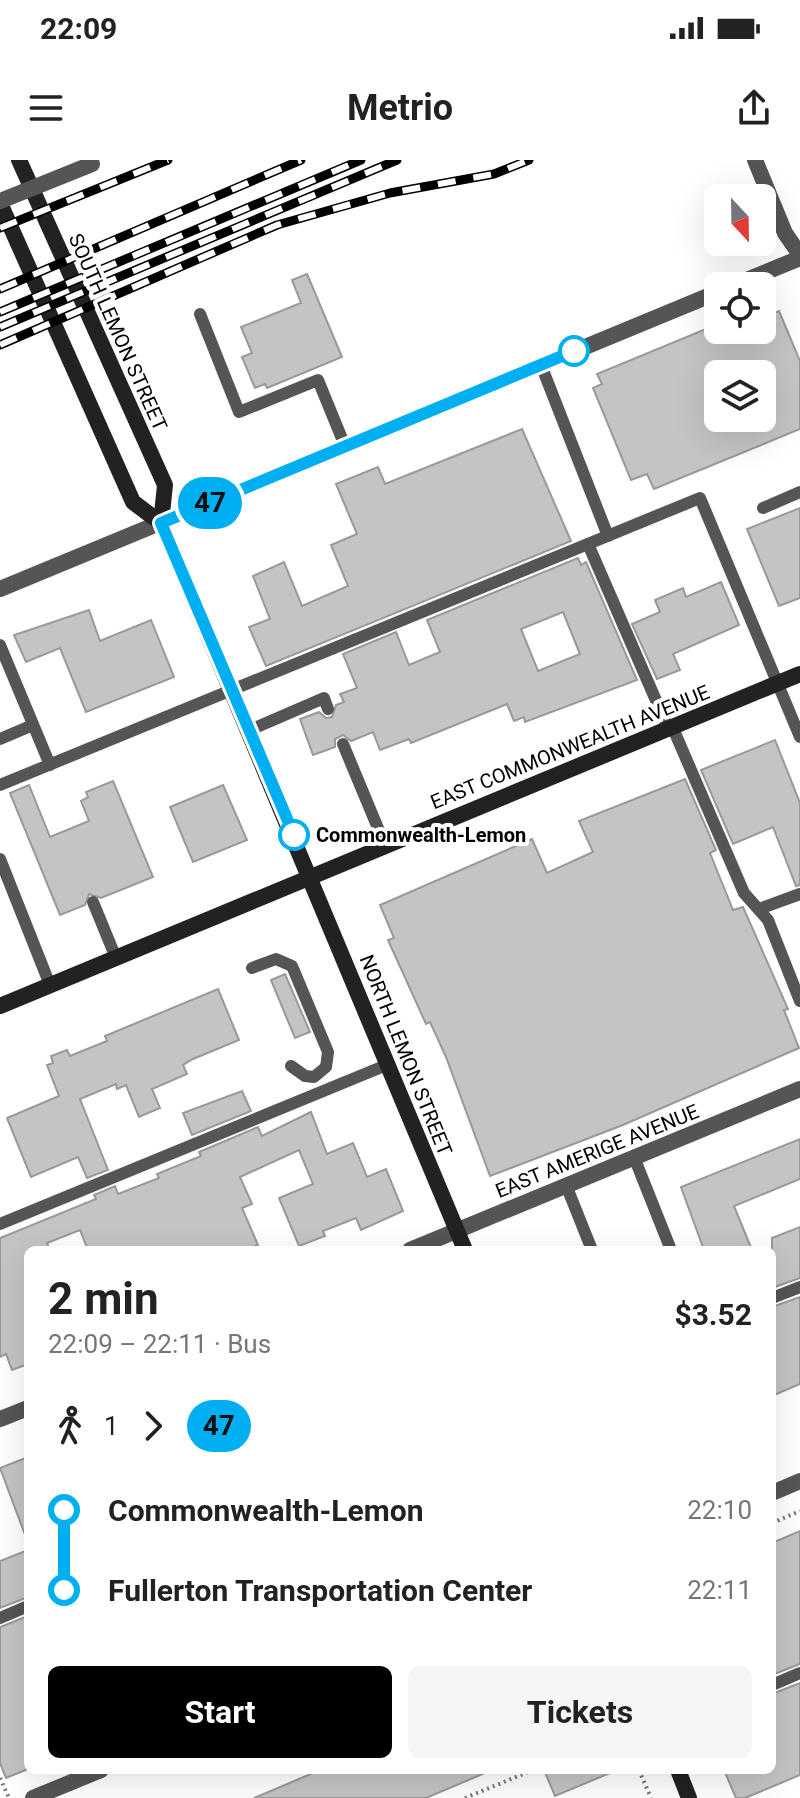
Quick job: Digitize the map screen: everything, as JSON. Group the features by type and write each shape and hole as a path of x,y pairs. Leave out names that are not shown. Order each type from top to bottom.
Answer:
{"street":[{"name":"SOUTH LEMON STREET","path":"19,160 165,485 161,523 311,876"},
{"path":"755,160 785,233 800,256 764,272"},
{"path":"0,202 96,162"},
{"name":"SOUTH LEMON STREET","path":"0,202 133,502 161,523"},
{"path":"0,589 704,298"},
{"name":"EAST COMMONWEALTH AVENUE","path":"0,1006 800,674"},
{"name":"NORTH LEMON STREET","path":"311,876 463,1246"},
{"name":"EAST AMERIGE AVENUE","path":"420,1246 800,1089"},
{"path":"0,1419 24,1410"},
{"path":"776,1491 800,1481"},
{"path":"33,1798 91,1774"},
{"path":"680,1774 689,1798"}],"lane":[{"path":"200,314 239,412 318,380 345,446"},
{"path":"541,365 608,536"},
{"path":"763,508 800,492"},
{"path":"0,785 700,498 800,737"},
{"path":"588,544 744,893 768,920 800,1001"},
{"path":"1,650 50,765"},
{"path":"250,730 324,698 328,709"},
{"path":"0,739 33,725"},
{"path":"343,744 385,845"},
{"path":"0,859 50,985"},
{"path":"759,909 800,894"},
{"path":"93,902 116,958"},
{"path":"252,968 276,959 292,966 328,1052 326,1067 314,1077 305,1076 291,1066"},
{"path":"0,1224 389,1064"},
{"path":"634,1157 669,1246"},
{"path":"566,1185 590,1246"},
{"path":"776,1296 800,1287"},
{"path":"0,1618 24,1608"},
{"path":"776,1683 800,1673"}],"path":[{"path":"776,1521 800,1511"},
{"path":"465,1798 523,1774"},
{"path":"641,1774 651,1798"},
{"path":"0,1778 9,1798"}],"building":[{"path":"307,274 342,357 267,388 265,384 255,388 242,357 252,353 241,327 301,303 292,280"},
{"path":"779,311 800,361 800,429 654,489 647,474 631,480 593,388 602,384 597,374 704,330 704,344 776,344 776,312"},
{"path":"522,429 571,541 266,666 249,627 270,619 253,576 284,562 302,606 348,586 331,545 357,534 336,484 378,467 385,484"},
{"path":"800,508 800,598 779,606 747,529"},
{"path":"578,558 581,565 586,562 637,680 525,722 524,717 514,721 507,704 411,743 409,739 380,750 373,732 351,741 343,735 335,739 335,747 313,755 300,719 319,712 326,718 332,717 336,705 344,702 340,694 357,688 343,654 396,632 409,665 440,652 427,620","holes":["563,612 580,654 538,671 521,629"]},
{"path":"721,582 739,625 673,654 680,670 657,679 632,624 660,612 655,600 683,588 686,597"},
{"path":"89,610 100,641 151,620 174,677 86,712 60,648 26,662 14,635"},
{"path":"775,740 800,803 800,885 796,886 773,827 733,844 701,770"},
{"path":"685,779 716,850 710,853 733,910 743,907 788,1009 784,1010 799,1048 623,1125 490,1176 446,1057 430,1022 426,1024 388,940 394,938 380,905 532,839 547,873 593,852 579,821"},
{"path":"113,781 153,877 101,898 89,894 85,905 60,915 10,793 29,785 50,837 89,821 81,801 88,797 86,792"},
{"path":"223,785 247,840 193,862 170,807"},
{"path":"285,974 310,1032 295,1038 271,980"},
{"path":"218,989 239,1040 183,1065 187,1074 152,1089 160,1108 139,1117 126,1085 117,1089 116,1084 80,1099 108,1170 87,1178 78,1157 31,1177 7,1118 59,1096 47,1065 53,1063 51,1056 67,1050 70,1056 107,1041 105,1036"},
{"path":"242,1091 251,1111 192,1135 183,1113"},
{"path":"311,1112 327,1154 353,1143 367,1177 386,1169 403,1211 361,1230 356,1218 323,1231 325,1236 299,1246 279,1198 313,1184 299,1150 240,1177 252,1204 242,1208 258,1245 255,1246 86,1246 80,1230 47,1243 48,1246 24,1246 24,1366 12,1370 6,1354 0,1357 0,1238 96,1199 94,1195 115,1186 118,1194 159,1178 157,1174 201,1156 199,1152 258,1127 262,1136"},
{"path":"800,1139 800,1179 734,1206 750,1246 703,1246 681,1187"},
{"path":"800,1227 800,1278 776,1287 776,1246 772,1246 772,1238"},
{"path":"800,1297 800,1384 776,1394 776,1306"},
{"path":"24,1459 24,1532 0,1468"},
{"path":"800,1531 800,1664 776,1673 776,1541"},
{"path":"24,1552 24,1599 0,1608 0,1561"},
{"path":"24,1618 24,1771 6,1778 0,1763 0,1627"},
{"path":"800,1683 800,1775 745,1798 736,1798 726,1774 776,1774 776,1692"},
{"path":"311,1774 483,1774 426,1798 254,1798"},
{"path":"546,1774 607,1774 555,1796"}],"railway":[{"path":"0,228 168,160"},
{"path":"0,289 301,160"},
{"path":"0,312 361,160"},
{"path":"0,327 397,160"},
{"path":"0,345 277,225 390,193 494,174 529,160"}],"bus line":[{"name":"47","path":"294,835 161,523 574,351"}],"place":[{"name":"Commonwealth-Lemon","path":"294,835"}]}
